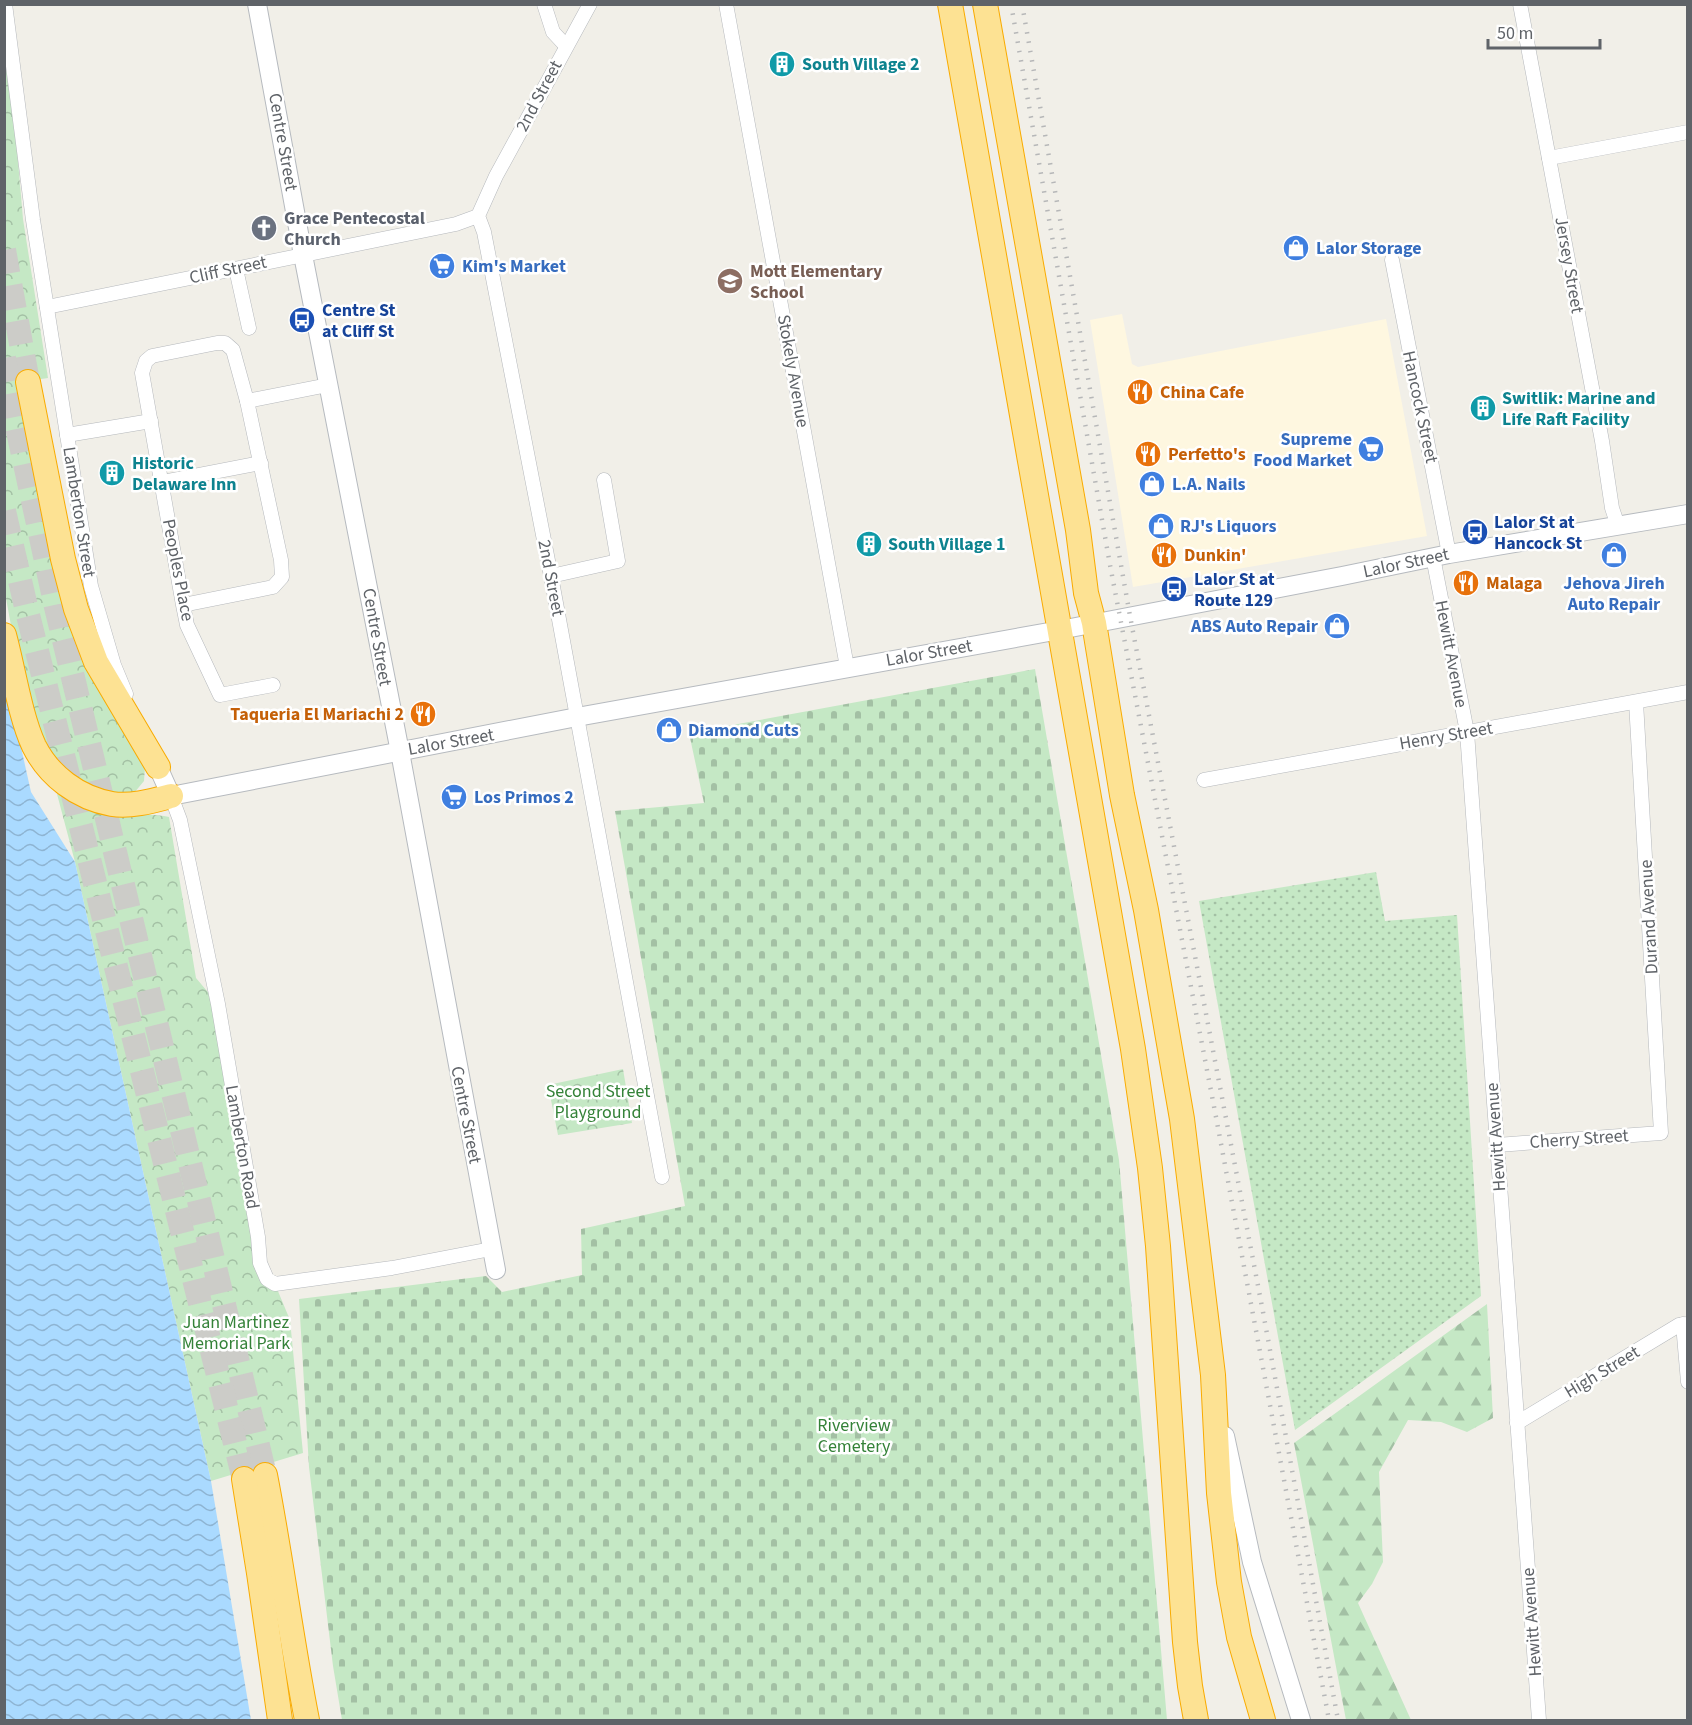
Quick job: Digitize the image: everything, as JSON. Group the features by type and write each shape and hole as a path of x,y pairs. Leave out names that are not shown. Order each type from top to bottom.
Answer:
{"highway":[{"path":"950,4 1133,1049 1150,1168 1163,1316 1185,1642 1196,1720"},
{"path":"985,4 1078,530 1086,593 1094,623 1122,795 1146,910 1182,1119 1213,1375 1219,1493 1229,1582 1239,1637 1263,1720"},
{"path":"28,382 63,559 76,609 96,662 158,767"},
{"path":"4,635 28,730 42,761 58,777 76,792 113,804 143,803 171,796"},
{"path":"280,1720 260,1574 254,1477 282,1570 296,1667 307,1720"}],"street":[{"name":"Lamberton Street","path":"5,4 33,220 91,586 114,665 180,820 218,1004"},
{"name":"Centre Street","path":"257,4 496,1270"},
{"name":"2nd Street","path":"544,4 554,33 566,46 496,176 478,216 484,232 551,576 662,1177"},
{"path":"566,46 590,4"},
{"name":"Stokely Avenue","path":"726,4 847,668"},
{"name":"Jersey Street","path":"1520,4 1602,441 1612,508 1618,526"},
{"path":"1549,158 1688,132"},
{"name":"Cliff Street","path":"47,307 456,224 478,216"},
{"name":"Hancock Street","path":"1392,260 1441,556"},
{"path":"236,269 249,328"},
{"name":"Peoples Place","path":"247,401 233,350 225,343 152,356 146,361 142,373 187,625 220,695 273,685"},
{"path":"183,605 273,587 282,578 281,560 247,401 328,385"},
{"path":"67,435 151,421"},
{"path":"162,482 261,463"},
{"path":"551,576 618,561 604,480"},
{"name":"Lalor Street","path":"171,796 577,717 1060,630 1441,556 1688,513"},
{"name":"Hewitt Avenue","path":"1441,556 1440,603 1467,732 1539,1720"},
{"name":"Henry Street","path":"1204,780 1688,692"},
{"name":"Durand Avenue","path":"1636,702 1661,1133"},
{"name":"Lamberton Road","path":"218,1004 258,1237 260,1263 267,1280 275,1284 392,1268 491,1249"},
{"name":"Cherry Street","path":"1497,1145 1661,1133"},
{"path":"1685,1324 1688,1382"},
{"name":"High Street","path":"1517,1423 1685,1324"},
{"path":"1213,1375 1250,1553 1301,1720"}],"shaded area":[{"path":"1122,314 1132,364 1138,367 1386,319 1427,536 1133,587 1090,320"}],"green space":[{"path":"4,47 16,138 23,219 48,378 21,382 56,550 145,767 144,781 134,793 107,795 62,772 27,712 5,593"},
{"name":"Riverview Cemetery","path":"1035,669 1119,1160 1167,1720 342,1720 333,1666 309,1467 299,1299 486,1276 502,1292 582,1275 581,1229 685,1206 615,811 704,803 689,733"},
{"name":"Juan Martinez Memorial Park","path":"57,794 112,812 169,817 196,978 218,1004 260,1263 275,1284 290,1320 303,1453 211,1481 75,862"},
{"path":"1376,872 1385,921 1457,915 1481,1296 1295,1430 1199,901"},
{"name":"Second Street Playground","path":"623,1069 632,1123 558,1135 548,1085"},
{"path":"1487,1304 1493,1418 1467,1432 1441,1422 1408,1420 1379,1472 1383,1562 1372,1584 1358,1603 1411,1720 1346,1720 1294,1443"}],"water":[{"path":"4,671 31,792 75,862 211,1481 251,1720 5,1720"}],"tunnel":[{"path":"4,250 28,382"},
{"path":"4,358 56,607 265,1475"},
{"path":"4,511 244,1479"}],"railway":[{"path":"1011,4 1110,565 1329,1720"},
{"path":"1022,4 1130,616 1263,1312 1338,1720"}],"place":[{"name":"South Village 2","path":"782,64"},
{"name":"Grace Pentecostal Church","path":"264,228"},
{"name":"Lalor Storage","path":"1296,248"},
{"name":"Kim's Market","path":"442,266"},
{"name":"Mott Elementary School","path":"730,281"},
{"name":"Centre St at Cliff St","path":"302,320"},
{"name":"China Cafe","path":"1140,392"},
{"name":"Switlik: Marine and Life Raft Facility","path":"1483,408"},
{"name":"Supreme Food Market","path":"1371,449"},
{"name":"Perfetto's","path":"1148,454"},
{"name":"Historic Delaware Inn","path":"112,473"},
{"name":"L.A. Nails","path":"1152,484"},
{"name":"RJ's Liquors","path":"1161,526"},
{"name":"Lalor St at Hancock St","path":"1475,532"},
{"name":"South Village 1","path":"869,544"},
{"name":"Dunkin'","path":"1164,555"},
{"name":"Jehova Jireh Auto Repair","path":"1614,555"},
{"name":"Malaga","path":"1466,583"},
{"name":"Lalor St at Route 129","path":"1174,589"},
{"name":"ABS Auto Repair","path":"1337,626"},
{"name":"Taqueria El Mariachi 2","path":"423,714"},
{"name":"Diamond Cuts","path":"669,730"},
{"name":"Los Primos 2","path":"454,797"}]}
